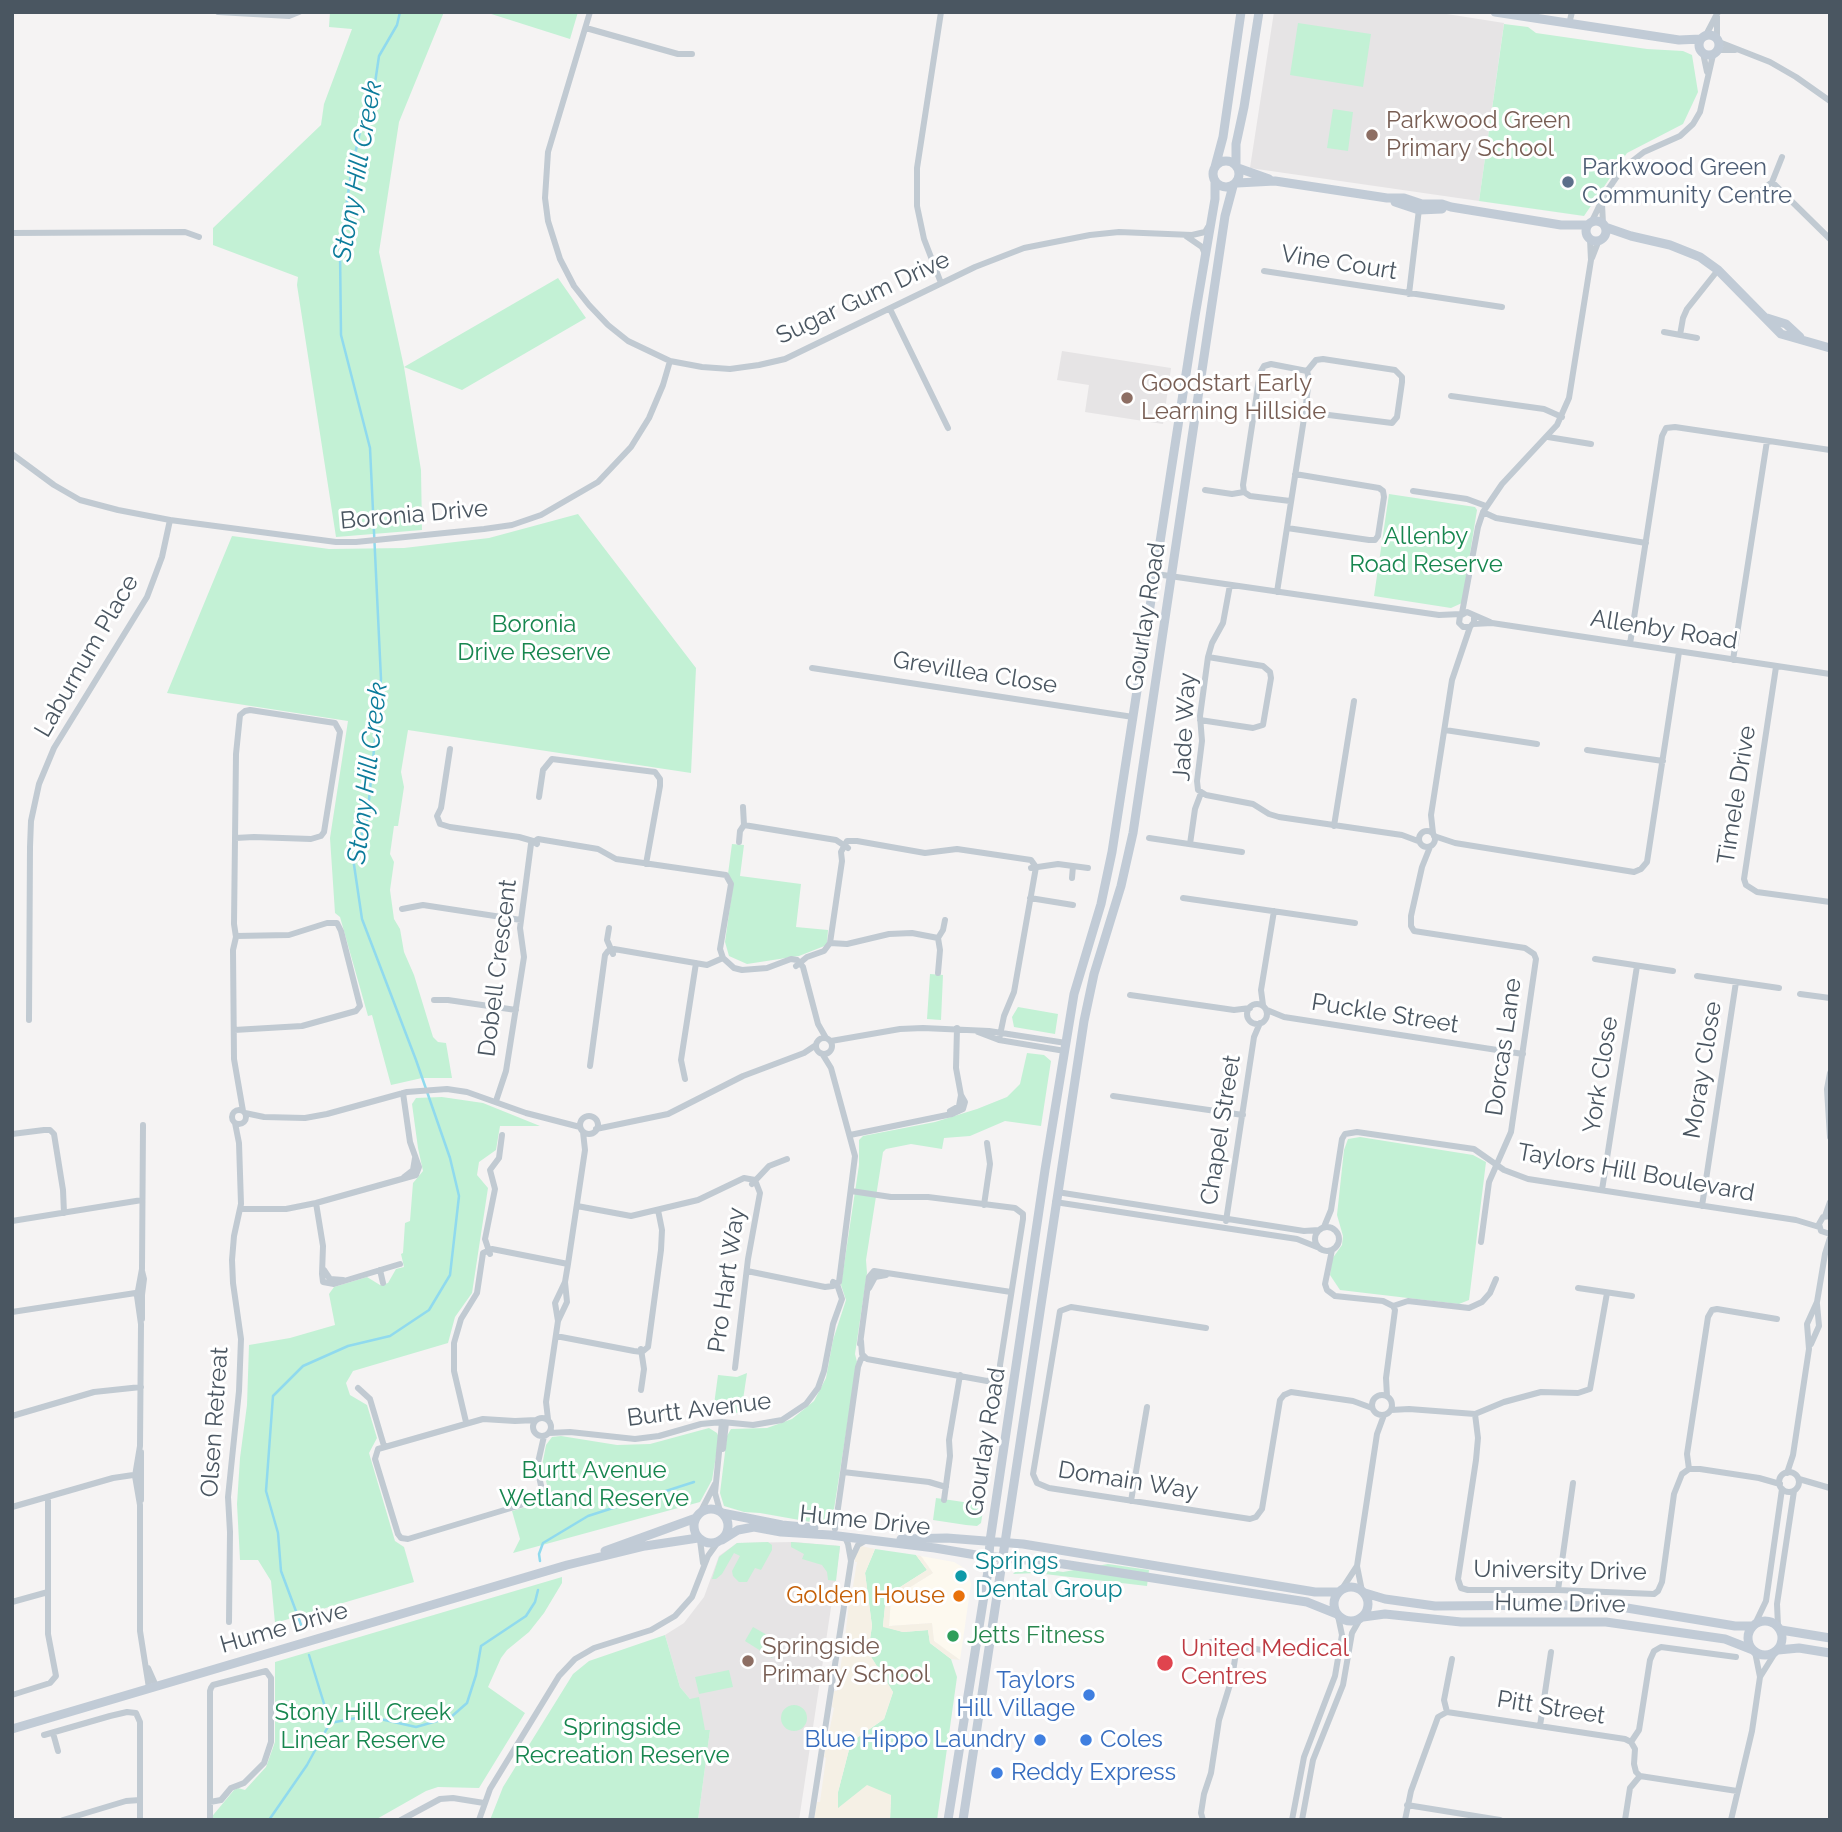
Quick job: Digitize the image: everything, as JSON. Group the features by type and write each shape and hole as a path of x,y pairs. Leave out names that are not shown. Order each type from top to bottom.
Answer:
{"street":[{"path":"218,12 294,16 299,12"},
{"name":"Sugar Gum Drive","path":"590,12 546,167 545,198 553,241 574,286 608,325 628,341 670,360 730,369 785,359 975,267 1024,248 1056,240 1119,232 1184,235 1205,232 1210,225"},
{"path":"941,12 917,168 917,206 924,239 941,283"},
{"path":"1241,12 1223,137 1213,175 1215,182 1222,187 1275,181"},
{"path":"1235,184 1240,175 1236,144 1259,12"},
{"path":"1495,12 1740,50 1770,62 1830,101"},
{"path":"1569,24 1572,12"},
{"path":"1710,45 1718,13"},
{"path":"1462,646 1460,624 1476,540 1485,509 1503,484 1548,437 1562,417 1569,398 1602,202 1622,169 1644,152 1680,136 1693,124 1700,112 1710,45 1718,13"},
{"path":"586,28 678,54 692,54"},
{"path":"1753,197 1772,182 1782,157"},
{"path":"1215,167 1225,161 1275,181 1387,198 1420,207 1451,207 1631,236 1670,245 1700,257 1718,270 1781,334 1800,337 1830,348"},
{"name":"Gourlay Road","path":"948,1820 1041,1195 1080,969 1107,879 1215,199 1215,182"},
{"path":"1772,182 1830,239"},
{"name":"Gourlay Road","path":"963,1820 1084,1021 1094,975 1128,860 1226,216 1235,184"},
{"name":"Vine Court","path":"1409,294 1420,207"},
{"path":"12,233 185,232 199,237"},
{"path":"1184,235 1202,247 1205,255"},
{"path":"1680,335 1682,318 1687,309 1718,270"},
{"name":"Vine Court","path":"1264,271 1502,307"},
{"path":"890,309 948,428"},
{"path":"1664,332 1697,338"},
{"path":"1305,412 1392,423 1397,417 1402,382 1402,377 1395,370 1323,359 1316,360 1307,371"},
{"name":"Boronia Drive","path":"12,454 45,479 80,500 170,520 312,540 356,542 512,525 541,515 598,482 631,447 649,418 670,360"},
{"path":"1244,492 1260,373 1264,366 1271,364 1307,371"},
{"path":"1277,592 1305,412 1309,379 1307,371"},
{"path":"1451,396 1544,410 1562,417"},
{"path":"1630,644 1662,436 1666,428 1675,427 1830,450"},
{"path":"1548,437 1591,444"},
{"path":"1733,660 1767,441"},
{"path":"1287,528 1374,540 1378,536 1384,497 1379,488 1295,474"},
{"path":"1205,490 1232,494 1244,492 1250,496 1290,501"},
{"path":"1413,491 1467,499 1496,519 1646,543"},
{"name":"Laburnum Place","path":"29,1020 31,821 39,784 54,748 147,597 162,557 170,520"},
{"path":"1156,574 1439,615 1472,614"},
{"name":"Jade Way","path":"1230,585 1223,623 1208,657 1200,720 1202,741 1197,781 1201,793 1244,801 1279,817 1420,838"},
{"path":"1420,838 1431,816 1452,680 1462,646 1472,626 1467,597"},
{"name":"Allenby Road","path":"1472,614 1492,623 1830,674"},
{"path":"1439,615 1460,624"},
{"name":"Allenby Road","path":"1460,624 1465,628 1492,623"},
{"path":"1420,838 1427,831 1455,843 1634,872 1641,869 1647,862 1679,652"},
{"path":"1200,720 1258,727 1265,720 1271,678 1270,672 1263,666 1208,657"},
{"name":"Timele Drive","path":"1776,667 1744,879 1751,890 1757,892 1830,902"},
{"name":"Grevillea Close","path":"812,668 1133,717"},
{"path":"1335,825 1354,701"},
{"path":"235,836 306,837 318,833 325,820 340,732 335,723 259,712 246,716 240,730 236,754 235,836 235,918 239,936 234,957 234,1059 242,1115 235,1123"},
{"path":"1133,717 1150,720"},
{"path":"1445,730 1537,744"},
{"path":"450,749 441,807 443,819 456,827 535,843 554,842 598,849 616,859 706,873 724,879 728,895 720,949 723,958 734,968 742,970 780,964 799,965 814,954 824,951 830,943 846,846"},
{"path":"1587,750 1663,761"},
{"path":"538,797 543,770 552,759 644,772 653,778 657,792 646,864"},
{"path":"1190,844 1195,809 1201,793"},
{"path":"739,842 740,831 744,825 743,807"},
{"name":"Dorcas Lane","path":"1431,816 1434,835 1422,867 1411,916 1414,931 1525,948 1534,954 1536,959 1511,1132 1489,1182 1481,1242"},
{"path":"744,825 829,839 846,846 866,844 925,853 957,849 1015,858 1034,868 1058,864 1088,868"},
{"path":"1149,838 1242,852"},
{"path":"1420,838 1425,848 1455,843"},
{"name":"Dorcas Lane","path":"1420,838 1422,867"},
{"name":"Dobell Crescent","path":"495,1100 502,1082 516,1010 524,957 520,935 521,920 535,843"},
{"path":"1072,878 1073,866"},
{"path":"1000,1036 1004,1016 1014,992 1034,868"},
{"path":"1030,898 1073,905"},
{"path":"1184,898 1355,923"},
{"path":"402,909 423,905 521,920"},
{"path":"1250,1019 1252,1006 1261,990 1274,911"},
{"path":"937,973 940,950 938,938 945,920"},
{"path":"234,1028 302,1026 359,1009 360,1006 342,939 333,927 318,927 289,935 239,936"},
{"path":"590,1066 605,967 611,952 607,940 609,928"},
{"path":"830,943 847,944 889,934 912,933 938,938"},
{"path":"611,952 707,965 723,958"},
{"path":"1595,959 1673,971"},
{"path":"685,1079 681,1060 696,963"},
{"path":"747,1274 834,1284 839,1270 856,1156 799,965"},
{"name":"York Close","path":"1602,1190 1637,966"},
{"name":"Moray Close","path":"1697,976 1779,988"},
{"name":"Moray Close","path":"1702,1206 1736,982"},
{"path":"1261,990 1265,1008"},
{"path":"1800,994 1830,998"},
{"path":"1130,995 1234,1010 1250,1019 1262,1021"},
{"path":"434,1000 516,1010"},
{"name":"Puckle Street","path":"1234,1010 1252,1006 1265,1008 1283,1017 1523,1054"},
{"name":"Chapel Street","path":"1225,1229 1254,1037 1265,1008"},
{"name":"Puckle Street","path":"1262,1021 1283,1017"},
{"name":"Chapel Street","path":"1250,1019 1254,1037"},
{"path":"242,1115 305,1118 400,1093 437,1088 467,1092 526,1113 594,1131 613,1124 670,1113 743,1076 824,1046 900,1029 957,1028 1081,1050"},
{"path":"850,1135 944,1115 959,1106 961,1095 956,1068 957,1028"},
{"path":"1830,1073 1827,1089 1830,1137"},
{"path":"240,1207 286,1209 402,1178 413,1170 415,1158 400,1093"},
{"path":"1113,1096 1242,1115"},
{"name":"Olsen Retreat","path":"229,1622 228,1497 239,1391 241,1339 233,1283 233,1246 240,1207 239,1143 242,1115 232,1117 239,1143"},
{"path":"561,1122 589,1116 613,1124"},
{"path":"582,1119 585,1150"},
{"path":"558,1321 567,1302 565,1282 585,1150 596,1120"},
{"path":"143,1125 142,1269 139,1296 144,1312 141,1324 140,1446 143,1463 138,1477 142,1492 139,1622 145,1663 153,1687"},
{"path":"12,1134 44,1130 53,1132 67,1213"},
{"name":"Taylors Hill Boulevard","path":"1335,1230 1331,1210 1342,1139 1345,1134 1357,1132 1474,1149 1515,1176 1528,1179 1825,1226"},
{"path":"468,1422 454,1371 454,1342 461,1319 477,1293 489,1251 487,1234 495,1189 490,1170 499,1158 502,1135"},
{"path":"984,1205 990,1164 987,1143"},
{"name":"Pro Hart Way","path":"754,1182 769,1166 787,1159"},
{"name":"Pro Hart Way","path":"576,1208 631,1216 698,1200 744,1178 754,1182"},
{"name":"Pro Hart Way","path":"735,1368 758,1198 754,1182"},
{"path":"851,1191 891,1197 937,1198 1003,1208 1016,1214 1020,1230 1000,1365 994,1375 981,1378 863,1359"},
{"path":"1041,1195 1304,1231 1321,1228 1335,1230 1339,1241 1332,1250 1325,1284 1326,1290 1335,1296 1383,1301 1393,1306 1408,1301 1469,1308 1482,1302 1490,1293 1496,1279"},
{"path":"1056,1197 1225,1229 1297,1239 1332,1250"},
{"path":"1809,1349 1819,1325 1817,1302 1830,1202"},
{"path":"12,1221 117,1205 142,1204"},
{"path":"312,1204 323,1246 324,1268 330,1279 348,1279 400,1264"},
{"path":"641,1390 644,1369 641,1349 648,1334 661,1250 662,1230 658,1210"},
{"name":"Taylors Hill Boulevard","path":"1321,1228 1331,1210"},
{"path":"1321,1228 1315,1236 1327,1269"},
{"path":"489,1251 568,1262"},
{"path":"380,1270 383,1283"},
{"path":"835,1530 858,1375 863,1359 861,1341 868,1290 875,1277 895,1274 1011,1292"},
{"path":"540,1450 535,1432 537,1419 546,1402 556,1338 558,1321 555,1303 565,1282"},
{"name":"Burtt Avenue","path":"515,1422 535,1432 547,1434 570,1432 635,1439 659,1436 701,1424 767,1424 782,1420 806,1404 818,1388 839,1305 834,1284"},
{"path":"1577,1289 1632,1296"},
{"path":"1377,1412 1409,1409 1475,1414 1504,1402 1541,1392 1578,1393 1590,1389 1607,1293"},
{"path":"12,1312 139,1296"},
{"path":"1731,1820 1752,1731 1760,1677 1748,1636 1766,1601 1782,1481 1793,1455 1809,1349 1807,1324 1817,1302"},
{"path":"1302,1820 1313,1760 1343,1685 1352,1633 1369,1604 1357,1566 1377,1434 1377,1412 1383,1398 1395,1315 1393,1306"},
{"name":"Domain Way","path":"1206,1328 1072,1307 1062,1309 1058,1314 1034,1479 1041,1487 1256,1517 1262,1510 1281,1397 1291,1392 1353,1401 1383,1398"},
{"path":"1777,1319 1712,1310 1708,1317 1687,1454 1689,1469 1830,1488"},
{"path":"556,1338 641,1349"},
{"path":"944,1500 958,1375"},
{"path":"358,1388 370,1399 384,1446"},
{"path":"12,1416 87,1394 141,1390"},
{"path":"1383,1398 1409,1409"},
{"path":"1383,1398 1391,1410"},
{"name":"Domain Way","path":"1353,1401 1377,1412"},
{"path":"515,1422 483,1419 378,1449 375,1459 401,1538 408,1539 541,1499 543,1495 537,1467 550,1422 546,1402"},
{"path":"1131,1501 1147,1406"},
{"name":"University Drive","path":"1475,1414 1478,1438 1476,1460 1458,1579 1461,1588 1468,1590 1654,1594 1662,1582 1674,1494 1682,1474 1689,1469"},
{"name":"Burtt Avenue","path":"515,1422 537,1419 570,1432"},
{"path":"480,1820 484,1803 499,1774 567,1667 594,1648 668,1622 692,1598 703,1569 728,1526 715,1499 724,1422"},
{"path":"1760,1677 1783,1641 1777,1604 1796,1483 1793,1455"},
{"path":"843,1469 946,1485"},
{"path":"12,1507 106,1480 138,1477"},
{"path":"1782,1481 1788,1492 1796,1483"},
{"path":"703,1569 699,1539 694,1528 716,1482"},
{"path":"1558,1590 1573,1483"},
{"path":"12,1695 55,1680 56,1671 48,1634 50,1522 45,1498"},
{"path":"698,1515 710,1509 721,1512"},
{"name":"Hume Drive","path":"721,1512 782,1525 901,1539 947,1538 1005,1542 1315,1592 1340,1590"},
{"name":"Hume Drive","path":"567,1565 698,1515"},
{"name":"Hume Drive","path":"720,1541 738,1530 754,1527 845,1537 1063,1564 1307,1602 1338,1615"},
{"path":"845,1537 851,1561"},
{"path":"699,1539 709,1544 720,1541"},
{"name":"Hume Drive","path":"12,1729 567,1565 645,1546 699,1539"},
{"path":"811,1820 851,1561 858,1545 867,1540"},
{"path":"1292,1820 1304,1757 1335,1676 1342,1635 1334,1605 1340,1590 1357,1566"},
{"path":"1340,1590 1353,1587 1364,1592"},
{"name":"Hume Drive","path":"1364,1592 1385,1599 1435,1606 1565,1605 1627,1608 1754,1625"},
{"path":"12,1602 29,1597 48,1596"},
{"name":"Hume Drive","path":"1362,1618 1385,1614 1461,1622 1606,1622 1726,1639 1754,1651"},
{"path":"1338,1615 1348,1621 1362,1618"},
{"path":"1754,1625 1767,1621 1779,1628 1830,1638"},
{"path":"1211,1642 1262,1650"},
{"path":"1203,1820 1201,1813 1204,1794 1211,1773 1219,1720 1232,1678 1237,1646"},
{"path":"1631,1742 1639,1730 1650,1660 1654,1651 1661,1647 1736,1657"},
{"path":"1754,1651 1764,1656 1799,1648 1830,1653"},
{"path":"1540,1726 1551,1652"},
{"path":"1405,1820 1407,1805 1438,1717 1447,1712 1444,1700 1452,1659"},
{"path":"210,1802 221,1800 231,1788 244,1783 264,1763 271,1742 271,1678 266,1671 213,1685 211,1688 210,1802 210,1820"},
{"name":"Pitt Street","path":"1447,1712 1625,1739 1631,1742 1635,1749 1634,1764 1640,1776"},
{"path":"44,1735 118,1714 136,1713 140,1722 140,1820"},
{"path":"53,1733 58,1751"},
{"path":"1625,1820 1630,1788 1640,1776 1737,1791"},
{"path":"401,1820 440,1799 453,1798 484,1803"},
{"path":"63,1820 126,1801 140,1802"},
{"path":"1407,1805 1500,1820"}],"shaded area":[{"name":"Parkwood Green Primary School","path":"1274,12 1434,12 1504,23 1479,201 1250,168"},
{"name":"Goodstart Early Learning Hillside","path":"1062,351 1171,368 1163,424 1085,412 1089,385 1057,380"},
{"name":"Springside Primary School","path":"794,1542 840,1546 799,1820 698,1820 710,1730 705,1731 690,1699 680,1687 665,1635 684,1623 704,1597 719,1556 737,1543"},
{"path":"921,1556 954,1562 969,1575 971,1584 960,1660 934,1641 932,1623 889,1626 891,1599 933,1573"}],"green space":[{"path":"330,12 444,12 399,122 379,252 404,367 421,470 422,530 336,537 297,285 298,277 213,245 213,228 321,125 324,104 352,29 329,27"},
{"path":"485,12 578,12 570,39"},
{"path":"1298,23 1371,34 1363,87 1290,75"},
{"path":"1504,24 1528,27 1536,33 1647,49 1683,51 1692,55 1698,92 1683,124 1627,153 1584,216 1479,201"},
{"path":"1333,109 1353,112 1348,151 1327,148"},
{"path":"558,278 586,318 462,390 404,367"},
{"name":"Allenby Road Reserve","path":"1389,494 1475,507 1477,510 1462,603 1451,608 1374,596"},
{"name":"Boronia Drive Reserve","path":"578,514 696,668 691,773 408,730 401,772 404,787 398,826 394,826 390,854 394,862 390,890 394,919 400,929 404,952 433,1037 438,1042 446,1043 452,1078 422,1078 391,1085 372,1015 368,1016 340,917 335,913 330,838 348,721 167,693 232,536 329,549 404,548 489,538"},
{"path":"732,844 744,845 740,876 801,884 796,927 828,930 827,945 799,956 747,964 729,956 725,942 733,885 728,874"},
{"path":"930,974 943,975 941,1020 927,1019"},
{"path":"1018,1007 1058,1014 1055,1034 1014,1027 1012,1017"},
{"path":"1027,1053 1044,1055 1051,1061 1041,1126 1005,1121 970,1136 944,1138 942,1149 911,1144 883,1152 866,1260 867,1273 855,1354 857,1362 832,1522 822,1524 744,1512 724,1506 720,1493 727,1436 731,1429 767,1428 792,1419 814,1401 826,1378 833,1340 846,1300 841,1285 859,1165 859,1140 863,1136 935,1122 1007,1097 1020,1084"},
{"path":"442,1097 483,1103 540,1126 500,1126 496,1150 479,1162 477,1175 488,1188 472,1293 455,1317 448,1343 353,1371 346,1383 350,1395 367,1405 377,1438 369,1453 395,1541 404,1547 414,1582 275,1623 271,1581 258,1560 240,1560 237,1504 247,1405 249,1345 290,1338 335,1325 329,1294 334,1287 367,1277 380,1285 388,1283 396,1269 404,1267 401,1254 405,1223 410,1221 413,1183 423,1171 412,1104 416,1098"},
{"path":"1360,1137 1473,1155 1486,1162 1469,1300 1459,1304 1340,1290 1330,1275 1332,1259 1342,1245 1343,1236 1337,1215 1344,1150 1348,1139"},
{"path":"747,1373 741,1413 713,1412 718,1375 737,1377"},
{"name":"Burtt Avenue Wetland Reserve","path":"709,1428 717,1433 719,1438 712,1480 700,1502 513,1553 520,1539 512,1511 551,1500 542,1466 546,1445 552,1437 617,1445 650,1444"},
{"path":"936,1498 984,1505 981,1523 977,1526 933,1520"},
{"path":"768,1542 772,1545 772,1550 761,1570 755,1568 747,1582 739,1582 733,1576 732,1571 740,1556 734,1553 722,1574 712,1579 719,1557 737,1543"},
{"path":"791,1542 840,1546 836,1581 828,1580 822,1565 802,1559 804,1554 791,1547"},
{"path":"875,1549 916,1555 927,1570 886,1596 883,1626 903,1632 928,1630 930,1643 951,1659 957,1677 937,1820 890,1820 891,1795 838,1809 838,1792 851,1742 884,1719 893,1692 868,1652 872,1626 865,1573"},
{"path":"1108,1564 1149,1570 1147,1586 1036,1573 1013,1574 1016,1571 1028,1571 1031,1567 1063,1572"},
{"name":"Stony Hill Creek Linear Reserve","path":"562,1577 562,1583 544,1613 529,1632 501,1658 488,1687 525,1713 479,1788 438,1787 375,1820 209,1820 234,1790 245,1790 266,1767 275,1742 275,1662"},
{"path":"753,1627 781,1643 772,1658 745,1641"},
{"name":"Springside Recreation Reserve","path":"665,1635 680,1687 690,1699 699,1697 705,1730 710,1730 698,1820 490,1820 503,1787 573,1674 589,1661"},
{"path":"729,1670 733,1687 699,1694 695,1677"},
{"path":"794,1705 803,1709 807,1718 803,1727 794,1731 785,1727 781,1718 785,1709"}],"sand":[{"path":"861,1546 875,1549 865,1573 872,1626 868,1652 893,1692 884,1719 851,1742 838,1792 838,1808 867,1785 891,1795 890,1820 814,1820 817,1802 820,1802 824,1757 834,1708 834,1691 837,1691 837,1674 840,1671 842,1642 845,1639 850,1592 857,1562 855,1556"},
{"path":"916,1555 921,1556 933,1573 891,1599 889,1626 932,1623 934,1641 960,1660 951,1659 930,1643 928,1630 903,1632 883,1627 886,1596 927,1570"}],"waterway":[{"name":"Stony Hill Creek","path":"303,1630 281,1571 278,1533 266,1491 273,1396 303,1366 348,1346 390,1336 429,1310 450,1275 459,1196 450,1158 416,1060 362,919 353,858 367,820 381,679 370,448 341,335 340,250 351,173 361,127 374,90 379,56 397,25 400,12"},
{"path":"540,1561 539,1554 543,1543 588,1516 694,1482"},
{"path":"330,1723 367,1716 416,1727 451,1717 467,1703 481,1646 526,1616 535,1602 538,1590"},
{"name":"Stony Hill Creek","path":"269,1820 307,1765 330,1723 309,1655"}],"place":[{"name":"Parkwood Green Primary School","path":"1372,135"},
{"name":"Parkwood Green Community Centre","path":"1568,182"},
{"name":"Goodstart Early Learning Hillside","path":"1127,398"},
{"name":"Springs Dental Group","path":"961,1576"},
{"name":"Golden House","path":"959,1596"},
{"name":"Jetts Fitness","path":"953,1636"},
{"name":"Springside Primary School","path":"748,1661"},
{"name":"United Medical Centres","path":"1165,1663"},
{"name":"Taylors Hill Village","path":"1089,1695"},
{"name":"Blue Hippo Laundry","path":"1040,1740"},
{"name":"Coles","path":"1086,1740"},
{"name":"Reddy Express","path":"997,1773"}]}
